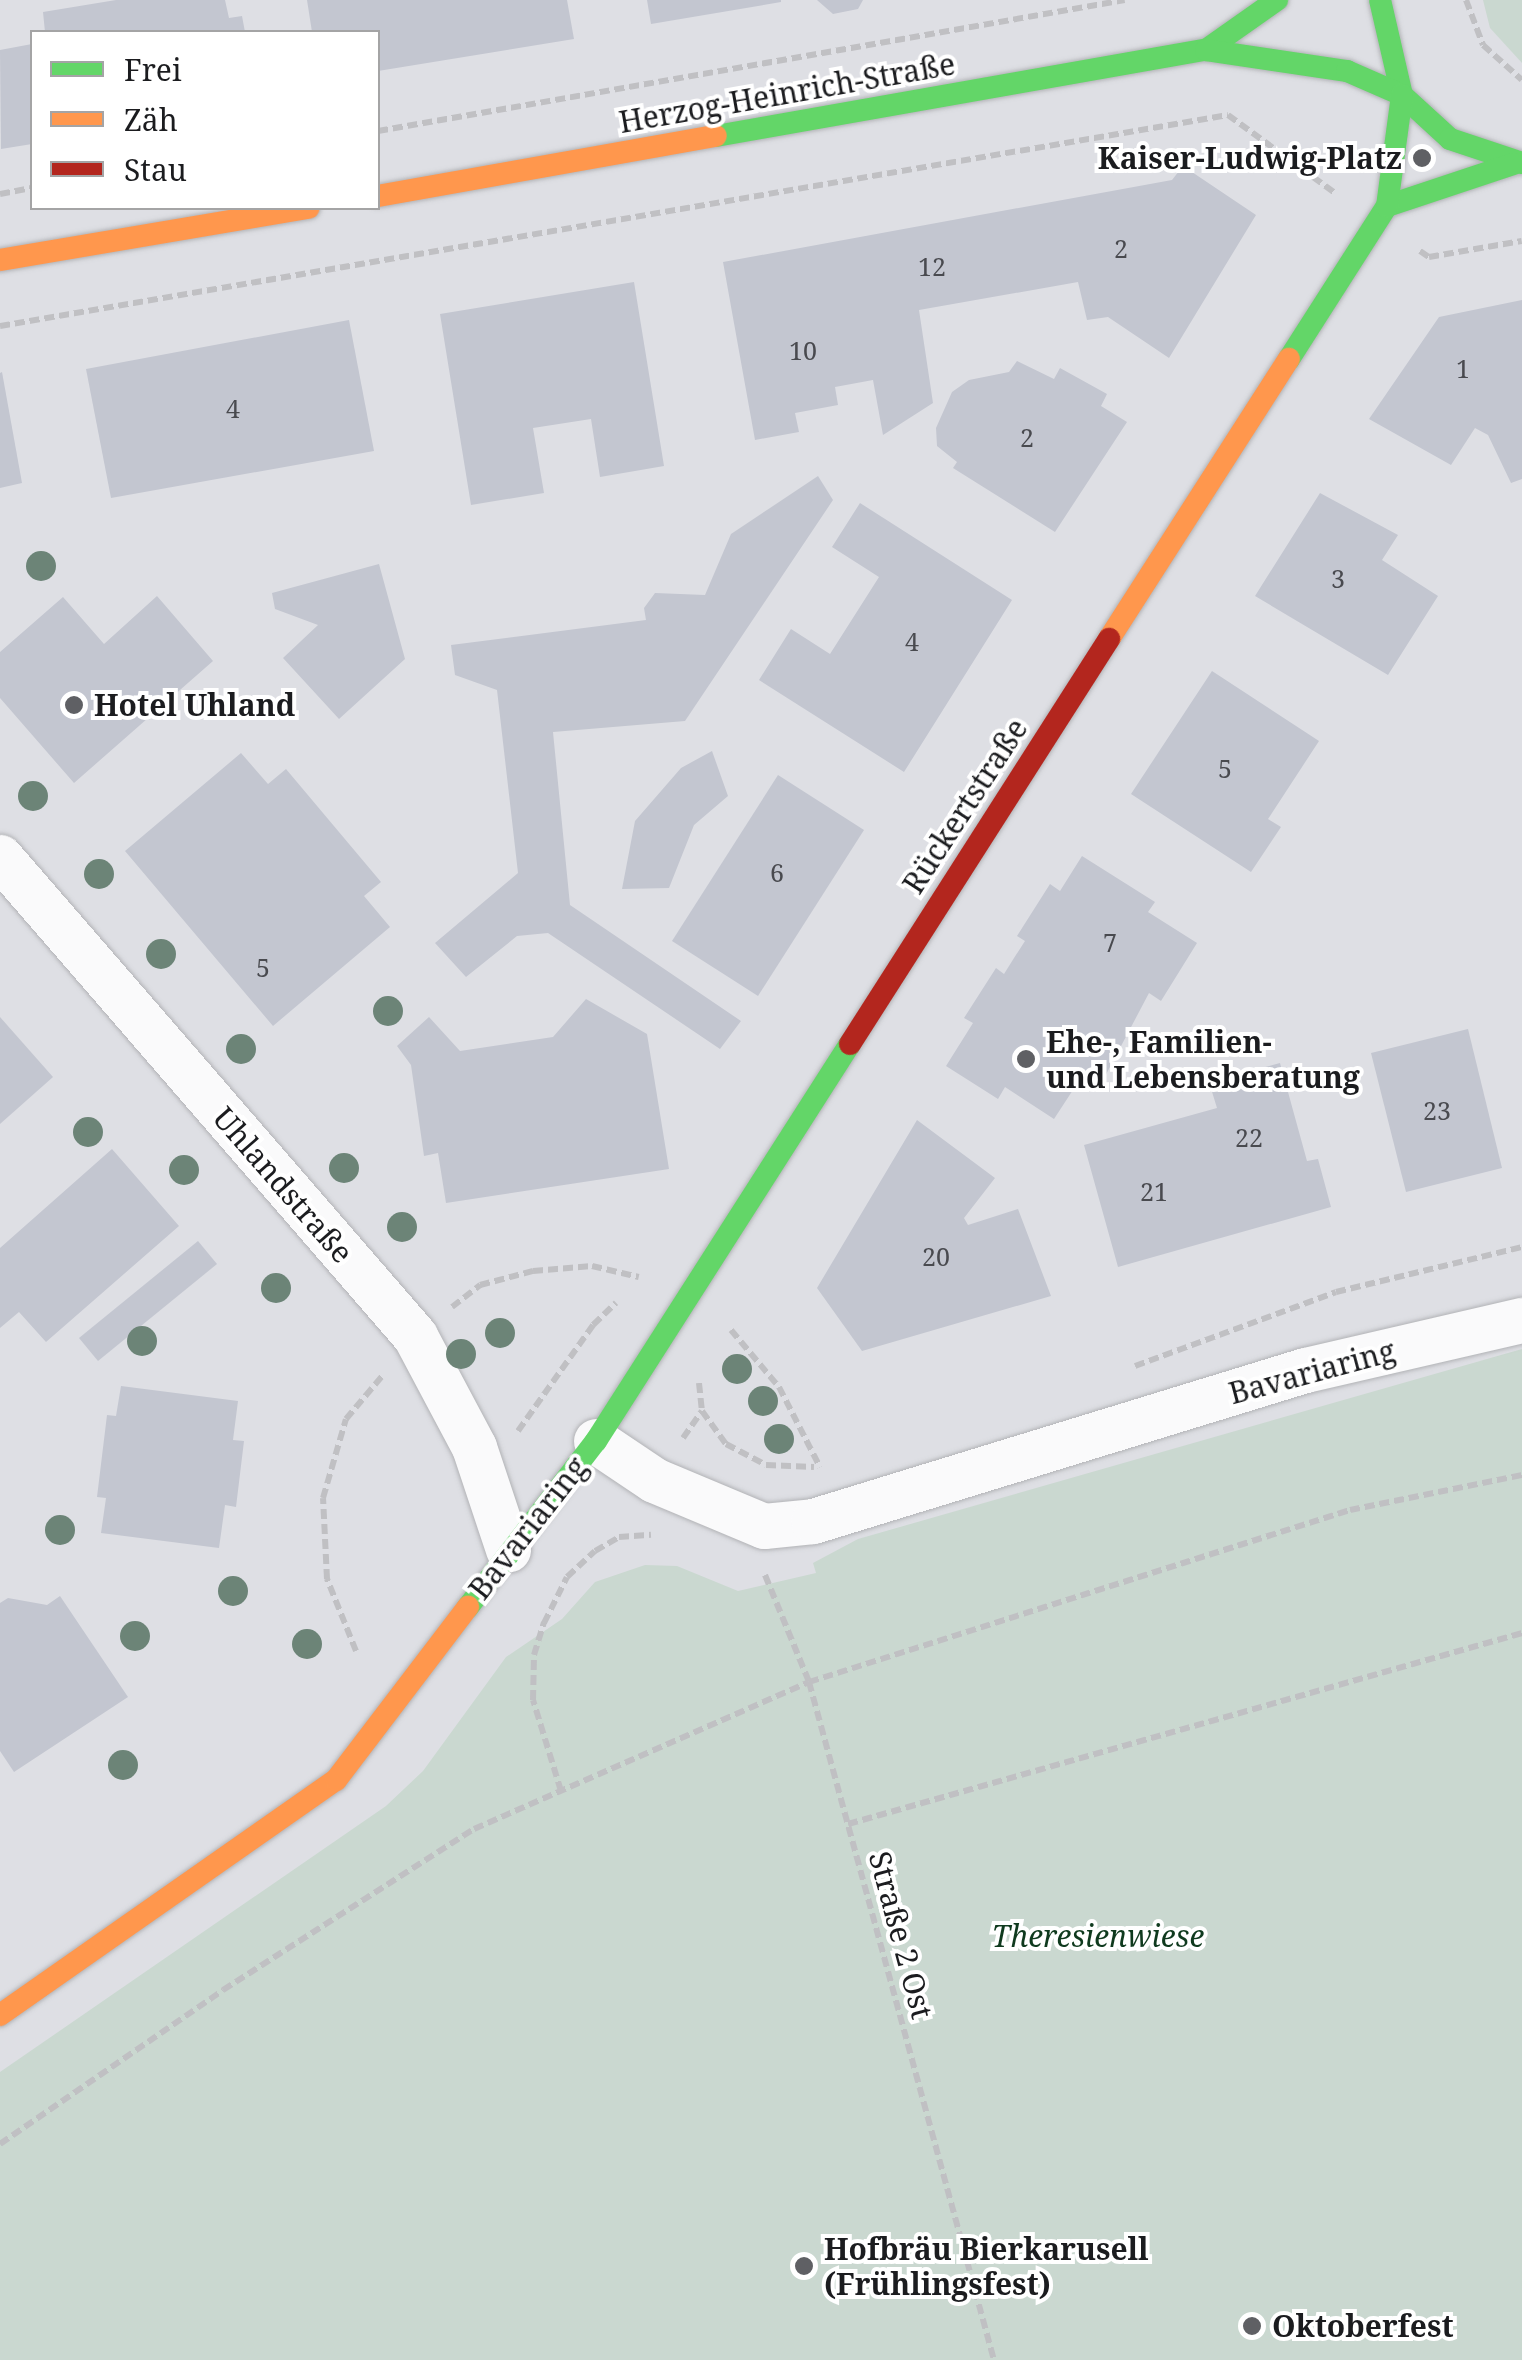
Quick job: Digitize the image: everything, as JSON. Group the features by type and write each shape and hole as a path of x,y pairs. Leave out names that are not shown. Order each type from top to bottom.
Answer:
{"street":[{"name":"Herzog-Heinrich-Straße","path":"1206,50 1277,0"},
{"path":"1380,0 1402,94 1450,139 1517,164"},
{"name":"Herzog-Heinrich-Straße","path":"380,196 1206,50 1347,70 1402,94"},
{"name":"Rückertstraße","path":"596,1441 1382,214 1402,94"},
{"path":"1382,214 1517,164"},
{"path":"0,260 297,210"},
{"name":"Uhlandstraße","path":"0,857 415,1336 474,1447 508,1549"},
{"name":"Bavariaring","path":"0,2015 336,1780 508,1549 596,1441 654,1480 764,1526 813,1522 1305,1370 1522,1320"}],"path":[{"path":"380,131 1125,0"},
{"path":"1466,0 1483,45 1522,80"},
{"path":"0,326 1246,112"},
{"path":"1228,114 1337,194 1382,214 1429,257 1522,242"},
{"path":"1337,194 1346,180"},
{"path":"0,194 30,188"},
{"path":"356,1651 327,1579 323,1498 346,1419 415,1336 480,1285 533,1271 592,1266 643,1278 686,1296"},
{"path":"474,1447 521,1430 592,1325 643,1278"},
{"path":"698,1376 702,1411 726,1444 766,1465 820,1468 780,1387 725,1323 716,1341"},
{"path":"0,2144 222,1990 474,1829 810,1682 1350,1510 1522,1474"},
{"name":"Straße 2 Ost","path":"764,1526 760,1564 810,1682 994,2360"},
{"path":"561,1792 533,1700 534,1655 544,1623 567,1576 595,1552 619,1536 656,1535"},
{"path":"848,1824 1522,1632"}],"green space":[{"path":"1483,0 1522,0 1522,63 1490,28"},
{"name":"Theresienwiese","path":"1522,1349 1522,2360 0,2360 0,2072 386,1806 423,1771 506,1657 562,1619 595,1582 645,1565 677,1566 738,1591 816,1573 813,1563 858,1539"}],"building":[{"path":"116,0 225,0 229,18 242,16 245,30 45,30 43,12"},
{"path":"307,0 567,0 574,39 380,71 380,30 312,30"},
{"path":"647,0 781,0 781,2 651,24"},
{"path":"817,0 863,0 858,9 833,14"},
{"path":"30,44 30,144 1,149 0,50"},
{"path":"1183,166 1256,215 1169,358 1108,317 1087,320 1078,282 919,310 933,403 883,435 873,380 835,387 838,405 795,413 799,432 755,440 723,262 1172,180"},
{"path":"634,282 664,466 600,477 591,419 533,428 544,493 471,505 440,314"},
{"path":"1522,300 1522,479 1511,483 1488,435 1475,428 1451,465 1369,419 1439,317"},
{"path":"349,320 374,451 111,498 86,369"},
{"path":"1017,361 1054,379 1060,368 1107,394 1101,406 1127,422 1055,532 953,468 957,462 937,446 936,428 952,392 969,380 1009,372"},
{"path":"0,373 22,483 0,488"},
{"path":"818,476 833,500 685,721 553,732 570,905 741,1021 720,1049 548,933 517,936 466,977 435,943 518,873 497,690 455,675 451,645 646,620 644,608 655,593 705,595 731,534"},
{"path":"1320,493 1398,535 1382,560 1438,596 1388,675 1255,596"},
{"path":"860,503 1012,600 904,772 759,680 791,629 830,654 879,577 832,547"},
{"path":"379,564 405,659 339,719 283,658 318,625 275,609 272,593"},
{"path":"157,596 213,661 74,783 0,698 0,652 63,597 104,644"},
{"path":"1212,671 1319,741 1268,819 1281,827 1251,872 1131,794"},
{"path":"712,751 728,796 694,825 669,888 622,889 635,821 681,768"},
{"path":"241,753 268,784 286,769 381,882 364,896 390,927 273,1026 125,851"},
{"path":"778,775 864,830 758,996 672,941"},
{"path":"1082,856 1155,902 1148,912 1197,943 1161,1001 1149,993 1101,1084 1084,1073 1054,1119 1005,1087 998,1099 946,1066 973,1023 964,1018 996,968 1004,974 1025,941 1017,936 1050,884 1060,891"},
{"path":"586,999 647,1034 669,1169 446,1203 438,1153 424,1156 411,1065 397,1046 429,1017 460,1051 553,1037"},
{"path":"0,1017 53,1077 0,1124"},
{"path":"1468,1029 1502,1168 1406,1192 1371,1053"},
{"path":"1280,1063 1307,1161 1318,1159 1331,1207 1118,1267 1084,1145 1217,1108 1209,1082"},
{"path":"917,1120 995,1178 964,1218 968,1225 1018,1209 1051,1296 862,1351 817,1288"},
{"path":"112,1149 179,1226 46,1342 19,1312 0,1328 0,1248"},
{"path":"198,1241 217,1264 98,1361 79,1338"},
{"path":"121,1386 238,1401 233,1440 244,1441 236,1507 225,1505 219,1548 101,1533 106,1498 97,1497 107,1415 116,1416"},
{"path":"60,1596 128,1697 14,1772 0,1751 0,1603 8,1598 47,1605"}],"traffic: fast":[{"path":"1206,50 1277,0"},
{"path":"1380,0 1402,95 1450,139 1522,163"},
{"path":"716,136 1206,50 1347,71 1402,95"},
{"path":"1289,359 1387,206 1402,95"},
{"path":"1387,206 1513,164"},
{"path":"468,1607 596,1441 850,1044"}],"traffic: slow":[{"path":"380,196 716,136"},
{"path":"0,260 297,210"},
{"path":"1109,639 1289,359"},
{"path":"0,2015 336,1780 468,1607"}],"traffic: jam":[{"path":"850,1044 1109,639"}],"place":[{"name":"Kaiser-Ludwig-Platz","path":"1422,158"},
{"name":"Hotel Uhland","path":"74,705"},
{"name":"Ehe-, Familien- und Lebensberatung","path":"1026,1059"},
{"name":"Hofbräu Bierkarusell (Frühlingsfest)","path":"804,2266"},
{"name":"Oktoberfest","path":"1252,2326"}]}
